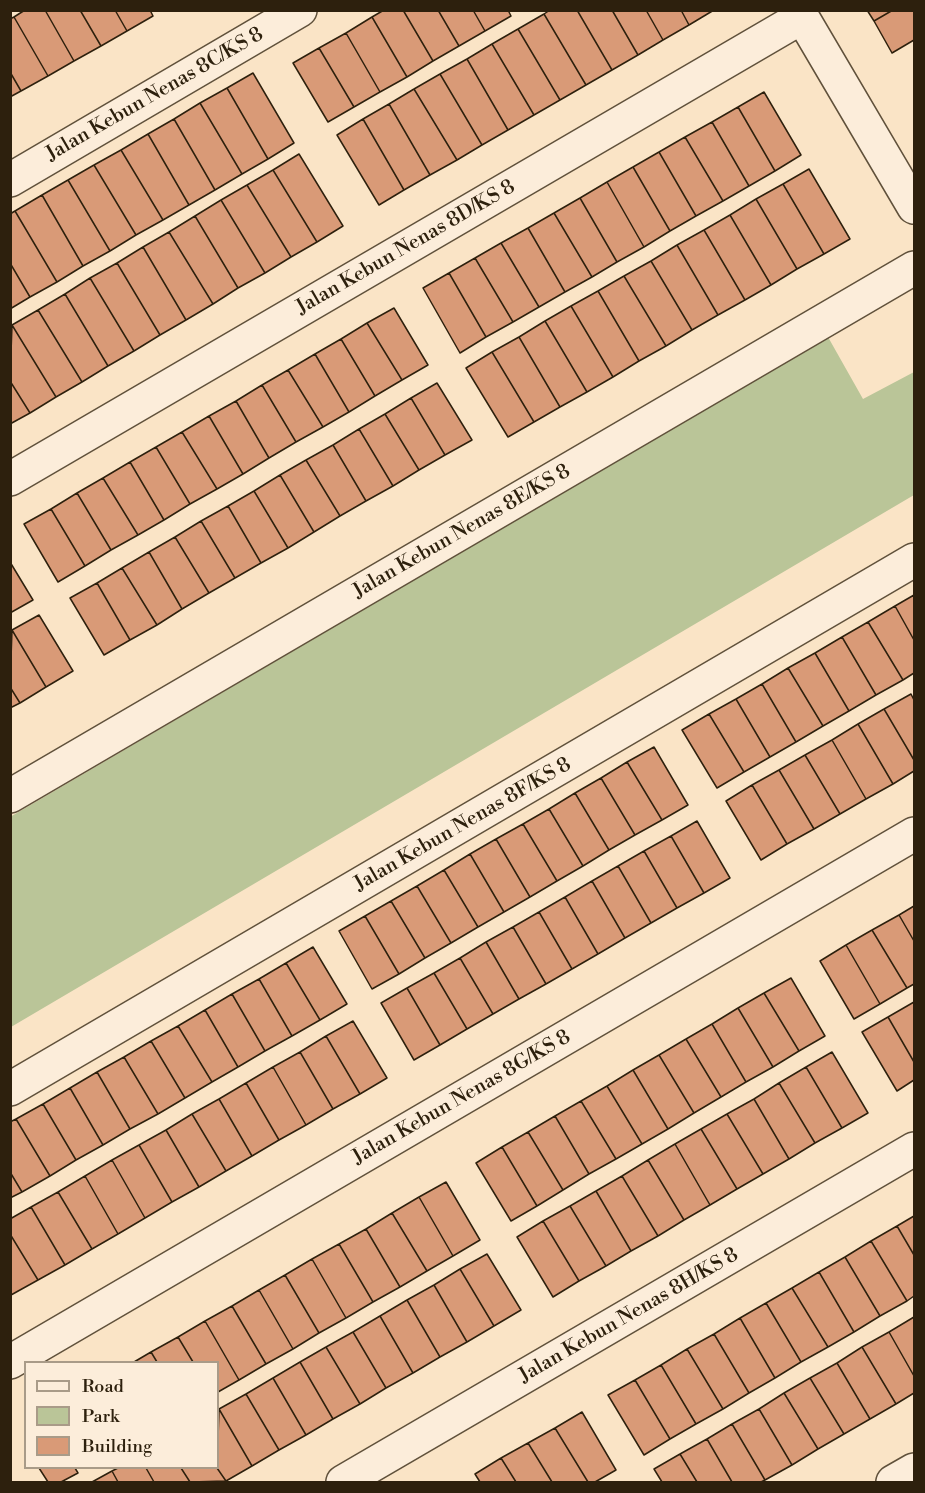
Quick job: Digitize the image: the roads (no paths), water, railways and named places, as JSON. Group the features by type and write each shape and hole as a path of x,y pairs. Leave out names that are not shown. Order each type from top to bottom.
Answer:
{"street":[{"name":"Jalan Kebun Nenas 8C/KS 8","path":"10,180 300,10"},
{"path":"800,14 915,207"},
{"name":"Jalan Kebun Nenas 8D/KS 8","path":"10,479 800,14"},
{"name":"Jalan Kebun Nenas 8E/KS 8","path":"10,796 915,268"},
{"name":"Jalan Kebun Nenas 8F/KS 8","path":"10,1089 915,560"},
{"name":"Jalan Kebun Nenas 8G/KS 8","path":"10,1362 915,834"},
{"name":"Jalan Kebun Nenas 8H/KS 8","path":"343,1482 915,1149"},
{"path":"893,1482 915,1470"}]}
